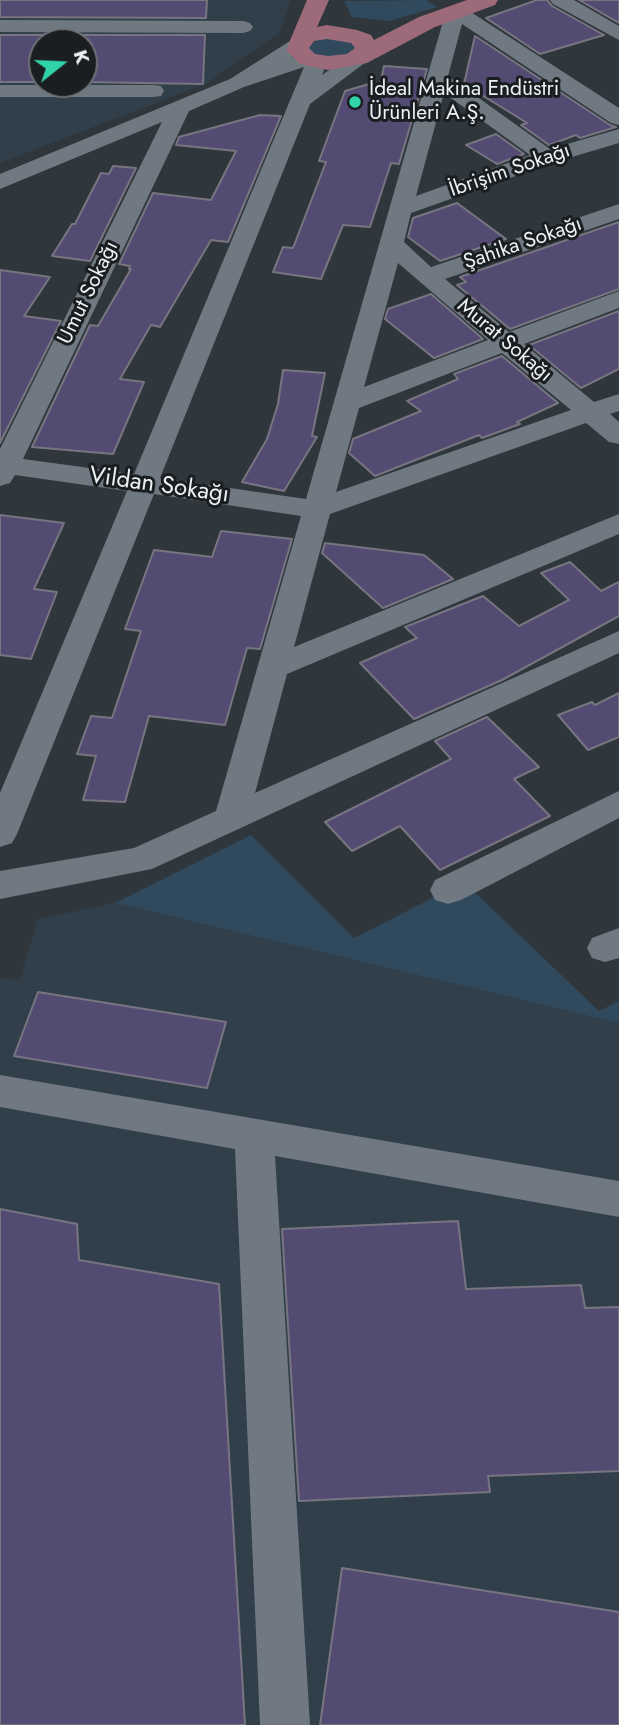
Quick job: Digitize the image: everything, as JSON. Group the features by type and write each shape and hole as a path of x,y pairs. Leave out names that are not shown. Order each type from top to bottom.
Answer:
{"main road":[{"path":"306,52 318,0"},
{"path":"328,0 343,33 363,40 367,49 362,56"},
{"path":"306,52 340,63 362,56 427,22 486,0"},
{"path":"306,52 316,34 427,22"}],"street":[{"path":"560,0 619,34"},
{"path":"231,818 456,11 619,117"},
{"path":"0,26 243,26"},
{"path":"0,209 10,178 179,109 306,52"},
{"path":"0,834 299,104 306,52"},
{"path":"299,104 362,56"},
{"path":"438,78 547,157"},
{"path":"0,91 153,91"},
{"name":"Umut Sokağı","path":"2,469 179,109"},
{"name":"İbrişim Sokağı","path":"401,209 547,157 619,136"},
{"name":"Şahika Sokağı","path":"426,277 619,211"},
{"name":"Murat Sokağı","path":"391,243 426,277 619,436"},
{"path":"347,403 619,299"},
{"path":"317,509 619,402"},
{"name":"Vildan Sokağı","path":"2,469 144,483 317,509"},
{"path":"273,668 619,523"},
{"path":"0,885 140,860 619,641"},
{"path":"449,890 619,803"},
{"path":"0,1091 619,1199"},
{"path":"254,1135 285,1725"}],"shaded area":[{"path":"0,0 291,0 279,33 207,83 0,163"},
{"path":"426,0 437,7 390,21 352,17 344,1"},
{"path":"326,38 349,40 357,50 343,58 313,55 308,48 314,42"},
{"path":"251,835 354,938 464,882 599,1011 619,1001 619,1023 115,903"},
{"path":"115,903 619,1023 619,1725 0,1725 0,978 20,980 38,919"}],"building":[{"path":"0,0 207,0 206,18 0,17"},
{"path":"537,0 547,0 552,6 604,35 540,54 486,18"},
{"path":"579,0 619,0 619,23"},
{"path":"0,35 28,35 28,82 0,82"},
{"path":"98,35 205,35 203,84 98,82"},
{"path":"475,36 616,127 580,138 576,135 549,145 521,125 527,123 464,84"},
{"path":"384,66 427,69 399,164 391,163 370,227 343,225 321,279 273,272 283,247 293,248 326,162 319,161 345,91 369,84 380,85"},
{"path":"260,115 281,116 228,242 211,240 160,327 151,325 120,379 144,382 113,454 32,447 90,325 98,326 131,269 130,266 119,264 153,193 211,200 236,151 176,145 179,137"},
{"path":"496,134 524,154 497,164 466,145"},
{"path":"113,166 136,168 90,261 52,256 72,224 75,224 101,173 109,174"},
{"path":"457,203 506,239 440,261 408,237 413,218"},
{"path":"619,222 619,289 510,329 457,285 466,282 460,277"},
{"path":"0,270 50,277 24,316 61,321 0,443"},
{"path":"431,294 483,339 434,358 385,319 388,309"},
{"path":"619,311 619,369 581,388 529,345"},
{"path":"502,356 558,403 517,422 520,424 482,438 479,435 375,476 349,453 353,439 421,411 407,401 458,379 454,374"},
{"path":"283,370 325,373 312,436 317,437 284,491 242,482 267,439 278,404"},
{"path":"0,515 64,523 34,589 57,592 31,659 0,655"},
{"path":"221,531 292,539 260,649 247,648 225,725 149,716 125,802 83,800 96,756 77,754 91,716 112,718 141,631 125,629 154,550 212,557"},
{"path":"325,543 424,555 453,579 383,608 322,553"},
{"path":"570,562 601,591 619,582 619,616 502,680 414,719 360,663 417,638 405,627 483,596 519,626 569,600 541,573"},
{"path":"619,693 619,737 588,750 558,715 592,702 595,705"},
{"path":"487,717 539,767 514,779 550,816 440,870 400,826 352,851 325,822 451,759 435,741"},
{"path":"38,992 226,1022 207,1088 14,1056"},
{"path":"0,1209 77,1224 79,1260 219,1284 245,1725 0,1725"},
{"path":"458,1221 466,1289 581,1285 585,1308 619,1307 619,1471 488,1476 490,1492 299,1501 282,1229"},
{"path":"342,1568 619,1612 619,1725 320,1725"}],"place":[{"name":"İdeal Makina Endüstri Ürünleri A.Ş.","path":"355,102"}]}
